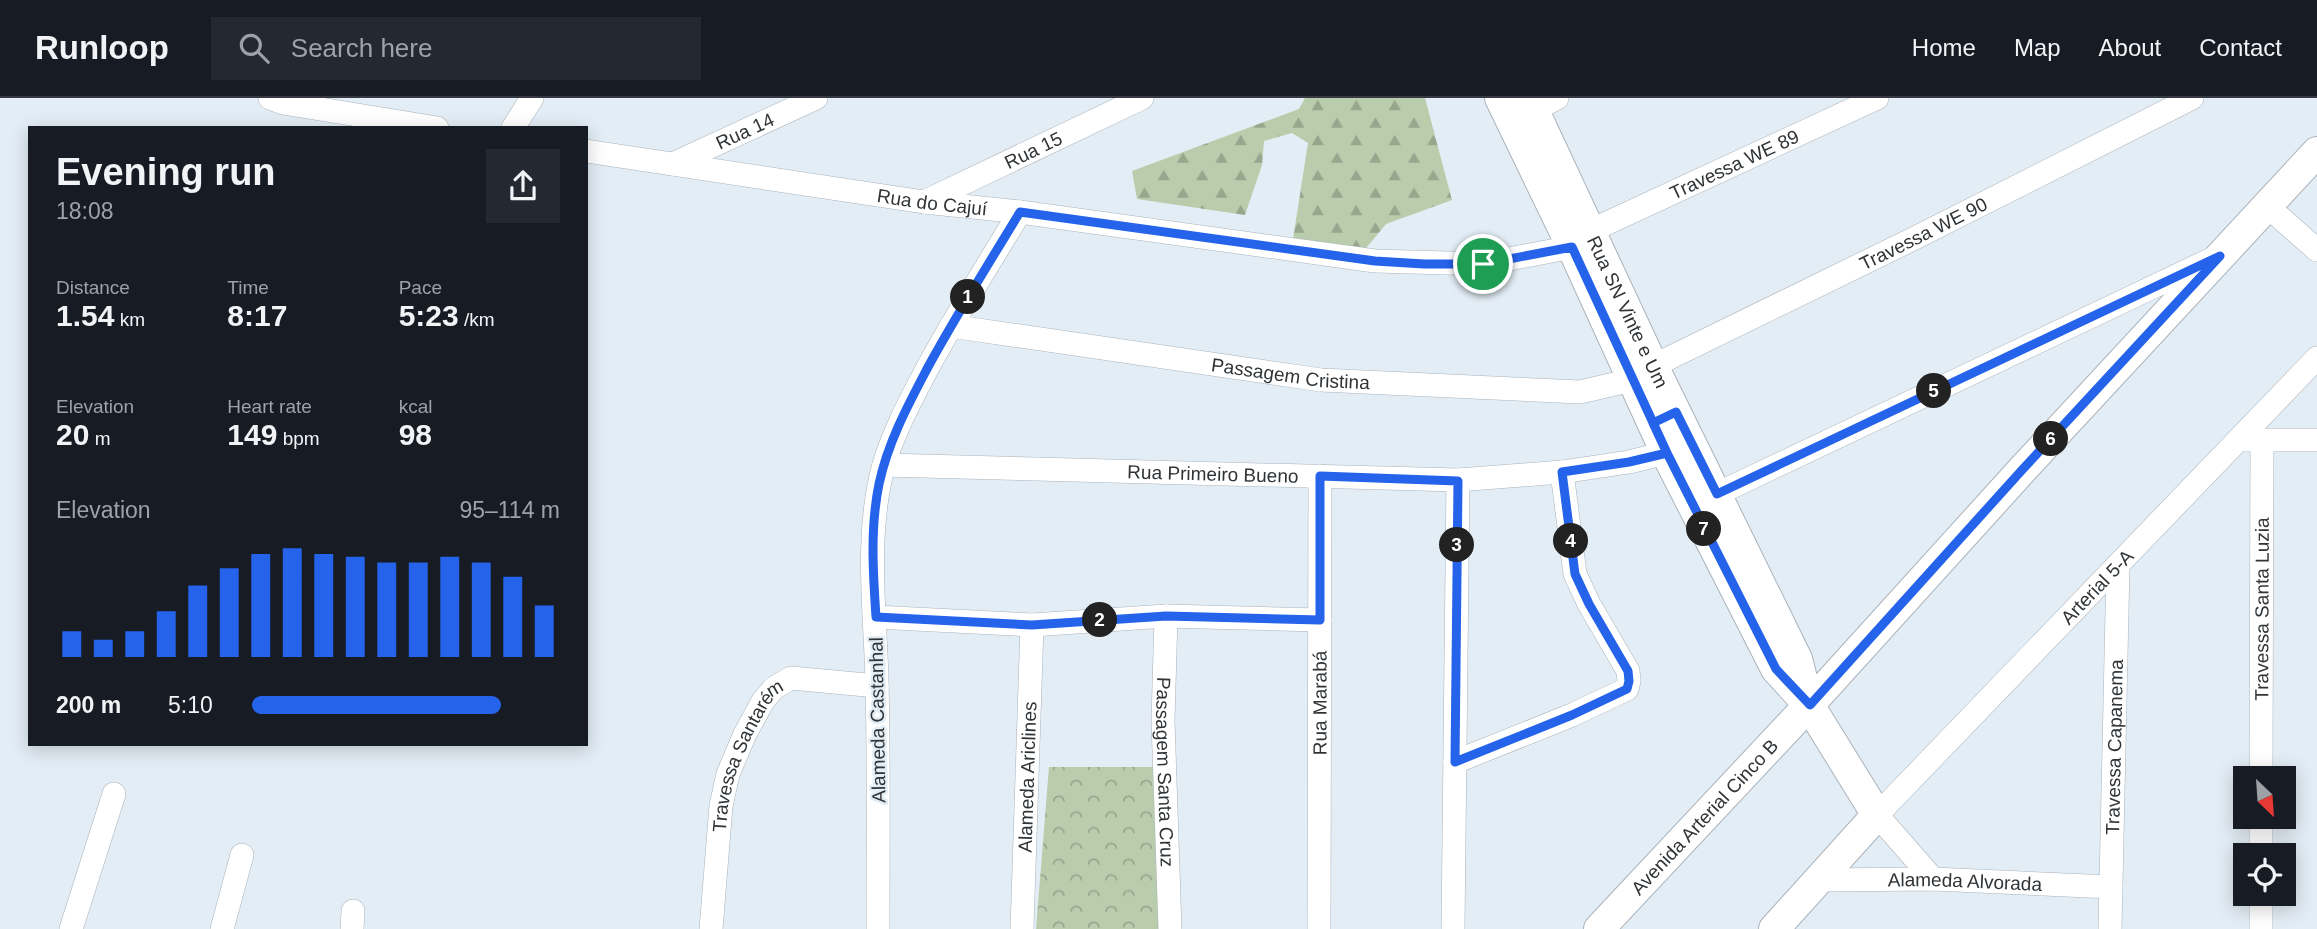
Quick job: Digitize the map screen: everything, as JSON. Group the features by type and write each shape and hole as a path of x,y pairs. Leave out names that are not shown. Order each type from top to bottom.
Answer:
{"main road":[{"name":"Rua SN Vinte e Um","path":"1500,98 1581,239 1664,418 1717,494 1797,659 1810,705"},
{"name":"Rua SN Vinte e Um","path":"1540,102 1581,239"},
{"name":"Avenida Arterial Cinco B","path":"1599,929 1810,705 2013,480 2317,152"},
{"name":"Rua SN Vinte e Um","path":"1664,418 1667,453 1776,669 1810,705"},
{"path":"1774,929 1877,815 1810,705"}],"street":[{"path":"270,98 283,103 425,126"},
{"path":"514,126 532,98"},
{"name":"Rua 14","path":"673,164 816,98"},
{"name":"Rua 15","path":"924,202 1142,98"},
{"name":"Travessa WE 89","path":"1581,239 1877,98"},
{"name":"Travessa WE 90","path":"1643,373 2192,98"},
{"name":"Rua do Cajuí","path":"588,151 924,202 1020,212 1375,261 1483,264 1581,239"},
{"path":"2267,206 2317,250"},
{"name":"Alameda Castanhal","path":"878,929 874,513 884,465 894,435 951,326 1020,212"},
{"path":"1717,494 2220,256"},
{"name":"Passagem Cristina","path":"951,326 1321,380 1580,392 1643,373"},
{"name":"Arterial 5-A","path":"1877,815 2118,566 2250,440 2317,358"},
{"path":"2250,440 2317,440"},
{"name":"Travessa Santa Luzia","path":"2250,440 2261,766"},
{"name":"Rua Primeiro Bueno","path":"884,465 1458,481 1562,472 1667,453"},
{"path":"1455,762 1572,715 1627,689 1628,671 1575,574 1562,472"},
{"name":"Rua Marabá","path":"1319,929 1320,476"},
{"path":"1453,929 1458,481"},
{"name":"Travessa Capanema","path":"2110,929 2118,566"},
{"path":"876,617 1032,625 1166,616 1320,620"},
{"name":"Passagem Santa Cruz","path":"1166,616 1163,721 1170,929"},
{"name":"Alameda Ariclines","path":"1022,929 1032,625"},
{"name":"Travessa Santarém","path":"711,929 721,806 728,774 763,701 774,688 791,678 877,686"},
{"path":"71,929 114,794"},
{"path":"1877,815 1933,879"},
{"path":"222,929 242,855"},
{"name":"Alameda Alvorada","path":"1820,880 1933,879 2111,887"},
{"path":"2260,929 2261,906"}],"green space":[{"path":"1305,98 1425,98 1452,200 1386,224 1362,253 1293,239 1308,143 1292,133 1264,141 1262,165 1245,215 1137,199 1132,171 1299,109"},
{"path":"1049,767 1160,767 1164,929 1036,929"}],"route":[{"path":"1483,264 1375,261 1020,212 951,326 894,435 879,484 874,513 873,578 876,617 1032,625 1166,616 1320,620 1320,476 1458,481 1455,762 1572,715 1627,689 1628,671 1575,574 1562,472 1667,453 1653,423 1676,412 1717,494 2220,256 1810,705 1776,669 1667,453 1632,380 1572,247 1483,264"}]}
